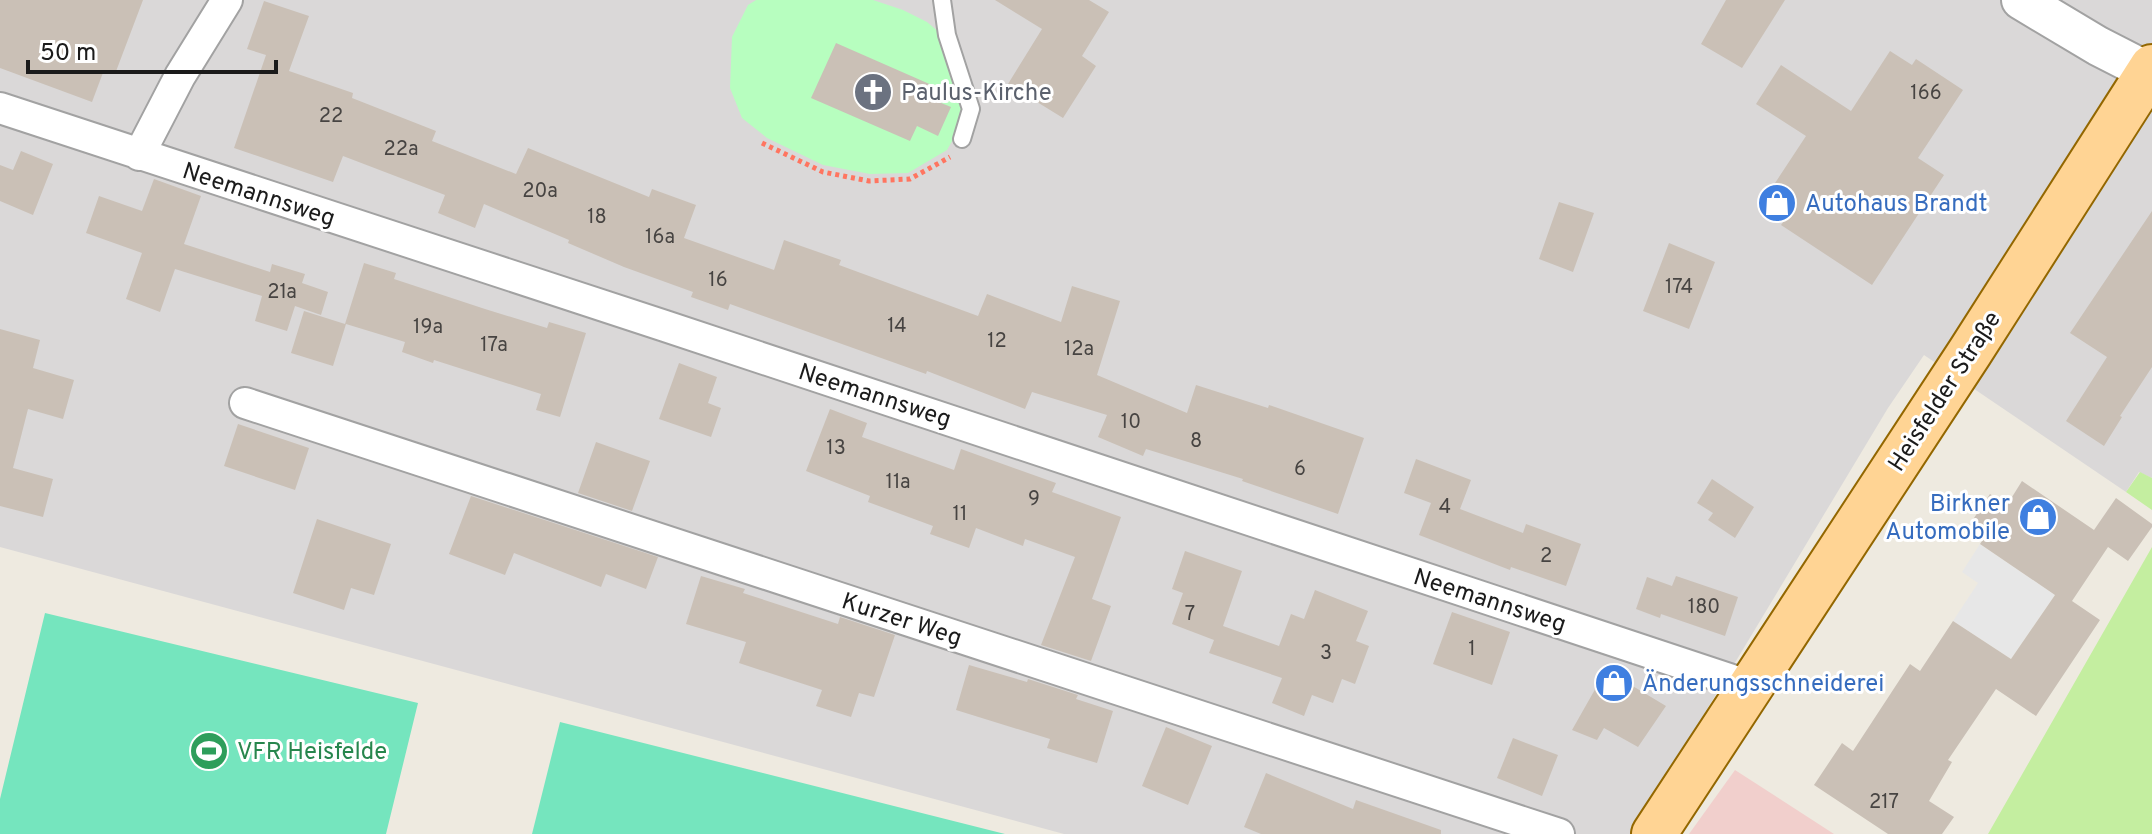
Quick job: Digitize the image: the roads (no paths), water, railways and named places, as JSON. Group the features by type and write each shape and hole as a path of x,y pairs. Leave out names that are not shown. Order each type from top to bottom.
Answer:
{"main road":[{"name":"Heisfelder Straße","path":"1654,834 2151,71"}],"street":[{"path":"139,155 180,76 227,0"},
{"path":"2021,0 2098,46 2151,71"},
{"name":"Neemannsweg","path":"0,108 1750,686"},
{"name":"Kurzer Weg","path":"245,403 1559,834"}],"lane":[{"path":"942,0 947,35 971,109 962,139"}],"place":[{"name":"Paulus-Kirche","path":"873,92"},
{"name":"Autohaus Brandt","path":"1777,203"},
{"name":"Birkner Automobile","path":"2038,517"},
{"name":"Änderungsschneiderei","path":"1614,683"},
{"name":"VFR Heisfelde","path":"209,751"}]}
